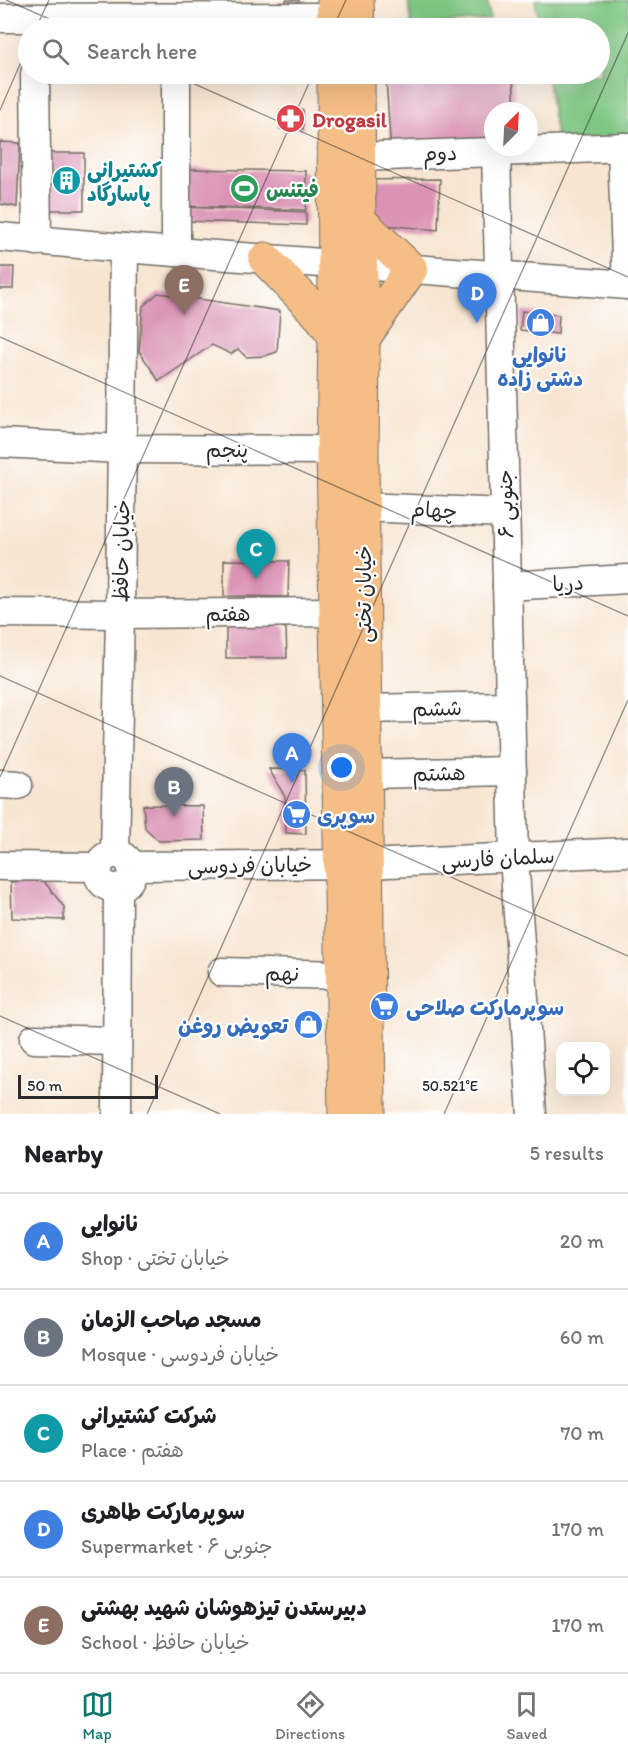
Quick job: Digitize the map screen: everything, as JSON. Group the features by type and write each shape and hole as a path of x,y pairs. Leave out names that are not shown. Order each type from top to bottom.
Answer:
{"main road":[{"name":"خیابان تختی","path":"335,84 347,265 349,338 362,507 366,774 342,975 345,1114"},
{"name":"خیابان تختی","path":"347,265 359,220 358,84"},
{"path":"265,259 321,317 349,338 411,269 359,220"},
{"name":"خیابان تختی","path":"349,338 333,450 336,612 369,1114"}],"street":[{"path":"0,18 343,15"},
{"path":"35,84 37,241"},
{"path":"176,84 176,252"},
{"path":"0,237 627,285 625,147"},
{"name":"دوم","path":"538,150 625,147"},
{"name":"دوم","path":"359,157 484,152"},
{"name":"۶ جنوبی","path":"496,156 514,857 532,1114"},
{"name":"خیابان حافظ","path":"117,1114 116,869 124,248"},
{"name":"پنجم","path":"0,443 122,448 333,450"},
{"name":"چهام","path":"362,507 505,513"},
{"name":"دریا","path":"507,586 628,579"},
{"name":"هفتم","path":"0,613 336,612"},
{"name":"ششم","path":"364,710 510,706"},
{"name":"هشتم","path":"366,774 512,771"},
{"name":"سلمان فارسی","path":"354,864 628,852"},
{"name":"خیابان فردوسی","path":"0,866 116,869 354,864"},
{"name":"نهم","path":"222,972 342,975"},
{"path":"34,1039 117,1041"}],"green space":[{"path":"408,0 487,0 490,18 411,18"},
{"path":"535,0 628,0 628,144 558,149 548,84 610,84 610,18 538,18"}],"building":[{"path":"286,0 299,0 299,7 287,8"},
{"path":"386,84 514,84 515,102 484,102 484,148 391,153"},
{"name":"Drogasil","path":"280,110 303,110 303,129 280,129"},
{"path":"0,142 20,143 17,207 0,204"},
{"name":"کشتیرانی پاسارگاد","path":"47,153 84,153 84,210 47,210"},
{"name":"فیتنس","path":"185,169 306,171 306,210 183,206"},
{"path":"440,179 438,230 385,225 369,215 362,180"},
{"path":"183,207 306,212 306,225 183,221"},
{"path":"0,267 14,267 13,289 0,289"},
{"path":"158,293 280,311 277,352 265,356 246,357 238,349 231,354 212,345 159,381 139,351 143,306"},
{"name":"نانوایی دشتی زاده","path":"522,311 559,315 558,334 520,330"},
{"path":"224,560 289,561 288,597 224,596"},
{"path":"226,621 276,622 286,629 287,658 226,658"},
{"path":"269,769 305,770 306,834 286,833 285,797"},
{"path":"143,805 203,806 204,840 159,841 145,828"},
{"path":"43,880 64,907 64,920 12,918 11,882"}],"place":[{"name":"Drogasil","path":"291,119"},
{"name":"کشتیرانی پاسارگاد","path":"66,181"},
{"name":"فیتنس","path":"245,189"},
{"name":"دبیرستدن تیزهوشان شهید بهشتی","path":"184,315"},
{"name":"سوپرمارکت طاهری","path":"477,323"},
{"name":"نانوایی دشتی زاده","path":"540,323"},
{"name":"شرکت کشتیرانی","path":"256,579"},
{"name":"نانوایی","path":"292,783"},
{"name":"سوپری","path":"296,815"},
{"name":"مسجد صاحب الزمان","path":"174,817"},
{"name":"سوپرمارکت صلاحی","path":"385,1007"},
{"name":"تعویض روغن","path":"309,1025"}]}
